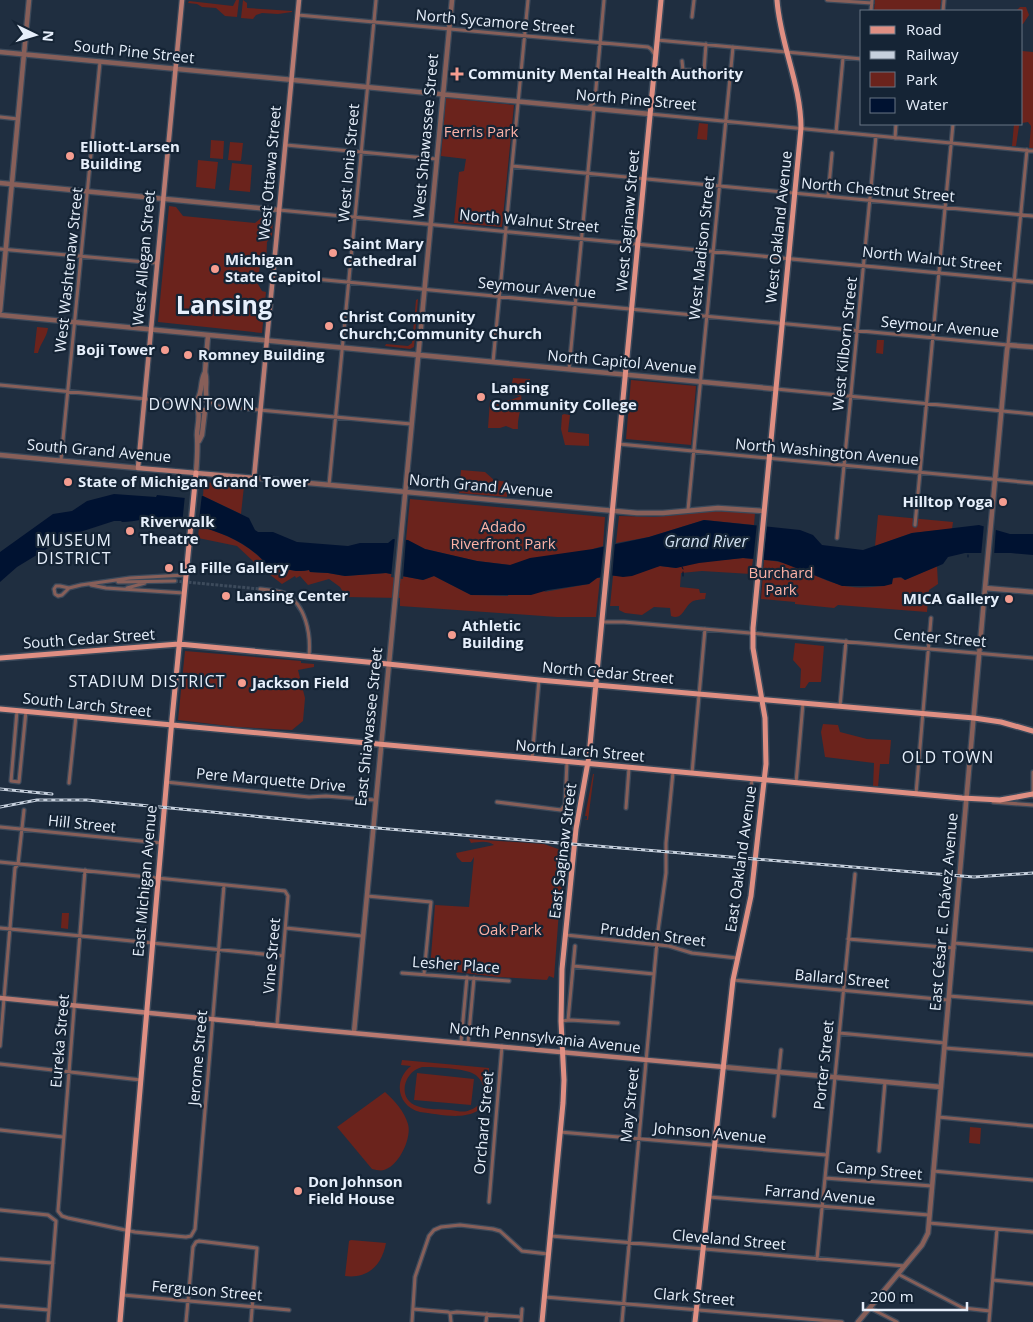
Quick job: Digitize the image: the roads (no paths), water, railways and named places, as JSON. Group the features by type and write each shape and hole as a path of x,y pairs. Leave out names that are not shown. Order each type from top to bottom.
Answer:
{"main road":[{"name":"West Allegan Street","path":"138,468 182,0"},
{"name":"West Ottawa Street","path":"266,349 299,0"},
{"name":"West Saginaw Street","path":"619,444 661,0"},
{"name":"West Oakland Avenue","path":"769,458 801,128 798,91 781,32 776,0"},
{"path":"254,478 265,362"},
{"name":"East Saginaw Street","path":"542,1322 564,1080 561,1021 562,969 576,829 588,764 619,444"},
{"name":"East Oakland Avenue","path":"695,1322 732,980 751,896 765,780 766,738 752,633 769,458"},
{"name":"South Grand Avenue","path":"138,468 196,473"},
{"name":"North Grand Avenue","path":"196,473 254,478"},
{"name":"East Michigan Avenue","path":"120,1322 171,725 196,473"},
{"name":"North Cedar Street","path":"179,644 539,680 974,718 1001,722 1033,731"},
{"name":"South Cedar Street","path":"0,658 179,644"},
{"name":"South Larch Street","path":"0,709 171,725"},
{"name":"North Larch Street","path":"171,725 987,800 1033,795"},
{"name":"North Pennsylvania Avenue","path":"2,998 724,1067"}],"street":[{"path":"0,311 3,249 12,184 29,0"},
{"name":"West Ionia Street","path":"329,485 376,0"},
{"name":"West Shiawassee Street","path":"411,424 452,0"},
{"path":"493,362 528,0"},
{"path":"586,108 591,106 595,99 604,0"},
{"path":"692,17 694,0"},
{"path":"827,0 872,2"},
{"name":"North Sycamore Street","path":"298,15 648,48 656,56"},
{"path":"658,40 860,59"},
{"path":"682,61 683,70 704,71 706,44"},
{"name":"West Madison Street","path":"688,510 733,47"},
{"name":"South Pine Street","path":"0,52 236,74"},
{"path":"836,132 843,58"},
{"name":"West Washtenaw Street","path":"61,460 100,62"},
{"name":"North Pine Street","path":"236,74 1033,151"},
{"path":"568,370 594,109"},
{"path":"0,117 18,119"},
{"path":"895,138 896,125"},
{"path":"915,526 953,125"},
{"name":"West Kilborn Street","path":"837,538 876,136"},
{"path":"286,145 436,159"},
{"path":"1027,150 1008,345 1033,347"},
{"path":"828,196 832,152"},
{"name":"North Chestnut Street","path":"512,166 1033,216"},
{"name":"North Walnut Street","path":"0,183 1033,282"},
{"path":"3,249 156,263"},
{"name":"Seymour Avenue","path":"273,275 1008,345"},
{"name":"North Capitol Avenue","path":"0,315 1033,414"},
{"path":"206,410 208,406 205,392 205,372 208,335"},
{"name":"East César E. Chávez Avenue","path":"858,1322 922,1245 929,1223 1008,345"},
{"path":"197,409 202,376 205,372"},
{"path":"0,385 188,403 202,398 217,406"},
{"path":"188,403 197,409 206,410 217,406 411,424"},
{"name":"East Michigan Avenue","path":"196,473 199,417 197,409"},
{"name":"East Michigan Avenue","path":"198,442 202,436 206,410"},
{"name":"East Shiawassee Street","path":"354,1032 374,800 411,424"},
{"name":"North Washington Avenue","path":"619,444 1033,483"},
{"name":"South Grand Avenue","path":"0,454 138,468"},
{"name":"North Grand Avenue","path":"254,478 644,514 725,508 764,512"},
{"path":"69,588 59,596 54,593 54,589 58,586 69,588 138,577 186,575"},
{"path":"112,581 175,582"},
{"path":"124,588 147,582"},
{"path":"88,584 106,588 184,593"},
{"path":"985,588 1033,592"},
{"path":"260,590 282,592 289,596 298,606 308,628 309,656"},
{"path":"916,794 931,618"},
{"path":"602,622 624,622 752,633"},
{"path":"692,774 705,629"},
{"name":"Center Street","path":"752,633 1033,658"},
{"path":"840,706 846,641"},
{"path":"532,759 539,680"},
{"path":"796,783 803,702"},
{"path":"18,710 11,781 20,782 26,711"},
{"path":"69,783 76,716"},
{"path":"497,802 561,810 565,805 567,762"},
{"path":"12,766 21,767"},
{"path":"626,808 629,768"},
{"name":"May Street","path":"622,1322 654,974 666,873 666,843 673,772"},
{"path":"1033,772 1033,795"},
{"path":"748,818 752,779"},
{"name":"Pere Marquette Drive","path":"166,782 309,797 326,796 374,800"},
{"name":"North Larch Street","path":"987,800 1033,805"},
{"path":"0,1046 2,998 15,868 18,864 24,810"},
{"name":"Hill Street","path":"0,827 161,843"},
{"path":"0,862 224,885"},
{"name":"Eureka Street","path":"85,870 57,1205 60,1214 68,1218 128,1231"},
{"name":"Porter Street","path":"817,1259 855,874"},
{"name":"Vine Street","path":"224,885 285,891 288,896 277,1025"},
{"name":"Jerome Street","path":"128,1231 186,1237 194,1233 224,885"},
{"path":"366,896 431,902 424,974"},
{"path":"0,928 283,956"},
{"path":"286,928 362,936"},
{"name":"Prudden Street","path":"566,935 669,946 692,952 737,958"},
{"path":"848,939 1033,950"},
{"path":"568,1020 575,946"},
{"path":"573,966 654,974"},
{"name":"Lesher Place","path":"402,973 509,981"},
{"path":"461,1042 467,977"},
{"path":"468,1043 474,978"},
{"name":"Ballard Street","path":"732,980 843,991 1033,1003"},
{"path":"561,1021 618,1023"},
{"path":"839,1033 1033,1055"},
{"name":"Orchard Street","path":"489,1202 502,1046"},
{"path":"774,1116 781,1050"},
{"path":"0,1064 140,1080"},
{"name":"North Pennsylvania Avenue","path":"724,1067 941,1087"},
{"path":"879,1151 885,1082"},
{"path":"938,1117 1033,1126"},
{"path":"0,1130 63,1137"},
{"name":"Johnson Avenue","path":"560,1132 827,1155"},
{"path":"933,1171 1033,1180"},
{"name":"Camp Street","path":"825,1178 932,1186"},
{"name":"Farrand Avenue","path":"709,1197 929,1215"},
{"path":"0,1210 48,1215 54,1218 56,1225 48,1322"},
{"path":"929,1223 1033,1232"},
{"path":"412,1322 415,1277 429,1236 434,1230 447,1226 493,1229 500,1231 522,1251 548,1254"},
{"path":"989,1322 997,1229"},
{"name":"Cleveland Street","path":"550,1236 905,1266"},
{"path":"186,1322 193,1247 196,1242 257,1248 251,1322"},
{"path":"0,1259 53,1263"},
{"path":"898,1274 963,1308 990,1311"},
{"path":"993,1280 1033,1284"},
{"name":"Ferguson Street","path":"123,1295 289,1310"},
{"name":"Clark Street","path":"544,1296 842,1322"},
{"path":"0,1306 49,1310"},
{"path":"413,1308 450,1313 521,1317"},
{"path":"870,1308 897,1322"},
{"path":"521,1322 522,1309"},
{"path":"450,1313 451,1322"},
{"path":"486,1322 487,1314"}],"water":[{"name":"Grand River","path":"114,494 185,498 203,496 249,518 258,532 273,532 297,542 348,546 360,543 388,543 393,539 408,540 425,549 477,561 510,565 530,558 593,549 649,537 704,520 800,530 813,535 822,545 863,550 912,533 979,525 1010,534 1033,534 1033,555 965,553 948,557 943,564 905,580 901,577 893,578 892,584 884,586 842,586 778,561 743,558 699,563 676,568 660,566 632,576 609,575 597,578 589,584 548,590 531,595 471,595 434,576 423,580 386,573 345,576 268,566 252,551 225,535 168,518 151,518 128,522 114,521 77,533 63,539 17,567 0,582 0,552 53,514 72,511 87,501"}],"tunnel":[{"path":"265,362 266,349"},
{"path":"175,581 260,589"}],"railway":[{"path":"0,789 52,794"},
{"path":"0,807 37,800 87,800 377,828 974,877 1033,873"}],"place":[{"name":"Community Mental Health Authority","path":"457,74"},
{"name":"Elliott-Larsen Building","path":"70,156"},
{"name":"Saint Mary Cathedral","path":"333,253"},
{"name":"Michigan State Capitol","path":"215,269"},
{"name":"Christ Community Church;Community Church","path":"329,326"},
{"name":"Boji Tower","path":"165,350"},
{"name":"Romney Building","path":"188,355"},
{"name":"Lansing Community College","path":"481,397"},
{"name":"State of Michigan Grand Tower","path":"68,482"},
{"name":"Hilltop Yoga","path":"1003,502"},
{"name":"Riverwalk Theatre","path":"130,531"},
{"name":"La Fille Gallery","path":"169,568"},
{"name":"Lansing Center","path":"226,596"},
{"name":"MICA Gallery","path":"1009,599"},
{"name":"Athletic Building","path":"452,635"},
{"name":"Jackson Field","path":"242,683"},
{"name":"Don Johnson Field House","path":"298,1191"}],"district":[{"name":"Lansing","path":"224,305"},
{"name":"DOWNTOWN","path":"202,404"},
{"name":"MUSEUM DISTRICT","path":"74,549"},
{"name":"STADIUM DISTRICT","path":"147,681"},
{"name":"OLD TOWN","path":"948,757"}],"park label":[{"name":"Ferris Park","path":"481,132"},
{"name":"Adado Riverfront Park","path":"503,536"},
{"name":"Burchard Park","path":"781,582"},
{"name":"Oak Park","path":"510,930"}]}
